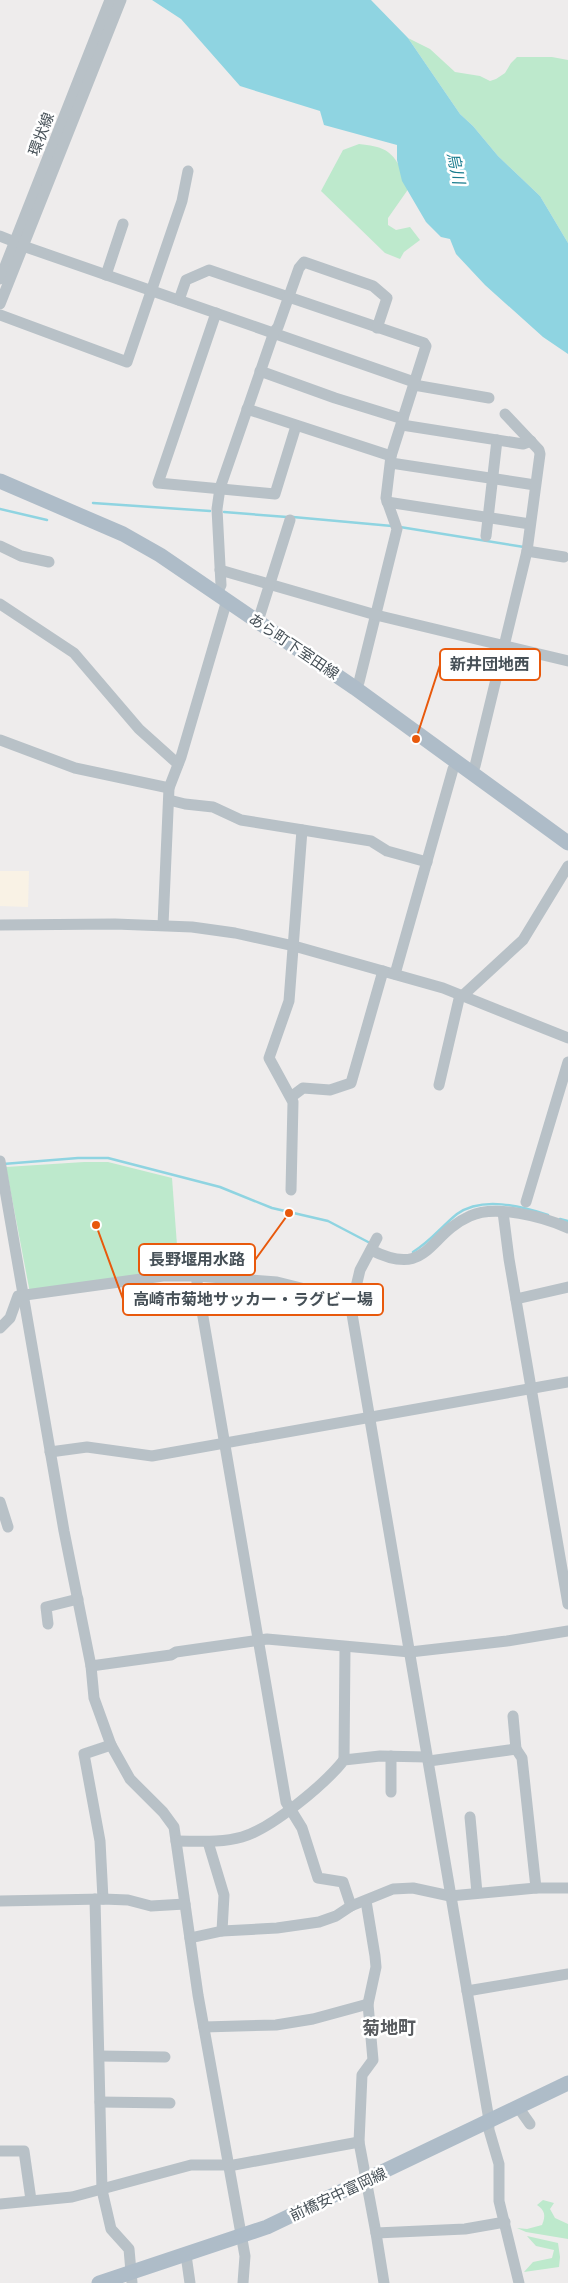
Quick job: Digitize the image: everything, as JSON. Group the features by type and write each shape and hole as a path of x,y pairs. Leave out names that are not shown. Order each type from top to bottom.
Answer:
{"main road":[{"name":"あら町下室田線","path":"0,481 123,534 160,555 355,688 568,843"},
{"name":"前橋安中富岡線","path":"99,2283 132,2277 186,2254 240,2237 298,2213 568,2083"}],"street":[{"name":"環状線","path":"0,304 19,244 86,74 110,0"},
{"path":"86,74 121,0"},
{"path":"0,315 127,362 182,201 188,171"},
{"path":"106,275 123,224"},
{"path":"0,236 106,275 274,332 414,384 490,398"},
{"name":"環状線","path":"0,279 19,244"},
{"path":"164,925 169,794 222,596 217,509 220,488 274,332 278,327 299,268 304,262 374,286 387,298 377,328"},
{"path":"179,300 186,280 209,270 424,343 426,346 391,459 386,498 397,528 359,682 355,688"},
{"path":"216,313 158,483 275,494 296,426"},
{"path":"260,371 402,422 523,444 531,441"},
{"path":"247,409 391,459 535,485"},
{"path":"472,772 527,551 540,454 531,441 505,414"},
{"path":"486,536 497,440"},
{"path":"387,502 530,524"},
{"path":"258,621 290,520"},
{"path":"0,546 21,556 49,562"},
{"path":"527,551 564,557"},
{"path":"220,570 376,615 568,662"},
{"path":"0,604 74,654 139,729 178,764"},
{"path":"0,740 75,768 169,794 185,804 213,807 241,820 371,841 387,851 427,862"},
{"path":"395,974 453,770 458,763"},
{"path":"291,1190 294,1107 291,1097 268,1058 289,1001 302,830"},
{"path":"439,1085 459,999 523,940 568,866"},
{"path":"0,925 164,925 235,933 294,946 462,995 568,1038"},
{"path":"291,1097 303,1088 330,1090 351,1083 383,971"},
{"path":"526,1202 568,1062"},
{"path":"1,1165 50,1452 91,1666 94,1698 112,1745 130,1779 163,1812 174,1826 204,2027 240,2237 245,2256 244,2283"},
{"path":"502,1212 530,1388 568,1604"},
{"path":"519,2283 499,2201 499,2164 489,2130 351,1308 360,1270 374,1244 393,1259 410,1260 425,1252 465,1218 479,1213 502,1212 532,1216 568,1228"},
{"path":"0,1328 10,1318 18,1296 163,1276 196,1276 277,1282 304,1289 325,1291 351,1308"},
{"path":"196,1276 286,1802 295,1813 305,1836 318,1878 343,1882 351,1906"},
{"path":"516,1298 568,1287"},
{"path":"50,1452 87,1447 152,1456 568,1382"},
{"path":"0,1502 8,1527"},
{"path":"48,1624 46,1606 78,1599"},
{"path":"91,1666 258,1640 410,1652 568,1632"},
{"path":"176,1841 208,1842 250,1834 290,1808 332,1776 344,1760 345,1647"},
{"path":"513,1716 516,1749 522,1758 536,1888"},
{"path":"112,1745 84,1754 100,1841 102,2190 111,2229 129,2249 132,2277"},
{"path":"344,1760 392,1756 428,1759 516,1749"},
{"path":"392,1756 392,1792"},
{"path":"470,1817 477,1893"},
{"path":"208,1842 224,1895 222,1931"},
{"path":"190,1938 222,1931 277,1928 319,1922 336,1916 351,1906 376,1895 403,1887 424,1889 450,1896 536,1888 568,1888"},
{"path":"0,1901 99,1899 128,1900 151,1906 185,1904"},
{"path":"366,1901 376,1956 376,1967 368,2004 373,2060 362,2075 359,2142 384,2283"},
{"path":"467,1991 568,1974"},
{"path":"204,2027 276,2025 313,2020 368,2004"},
{"path":"100,2056 165,2058"},
{"path":"100,2102 170,2103"},
{"path":"518,2107 530,2124"},
{"path":"0,2204 72,2197 191,2165 234,2165 359,2142"},
{"path":"0,2152 24,2151 30,2200"},
{"path":"376,2233 465,2229 505,2222"},
{"path":"186,2254 190,2283"}],"shaded area":[{"path":"0,871 29,871 28,907 0,906"}],"green space":[{"path":"408,38 430,49 455,72 480,76 490,81 505,73 517,57 552,57 568,60 568,243 540,196 498,156 473,126 460,114"},
{"path":"359,144 379,148 391,155 400,166 409,184 409,188 388,218 388,225 396,230 410,227 420,240 404,252 400,259 385,253 321,191 343,150"},
{"path":"108,1162 172,1178 179,1272 30,1293 6,1167"},
{"path":"543,2200 554,2203 550,2209 555,2218 568,2224 568,2239 526,2232 517,2228 527,2229 542,2225 544,2214 537,2205"},
{"path":"527,2236 558,2243 559,2267 524,2272 533,2262 552,2258 554,2250 536,2246"}],"water":[{"name":"烏川","path":"152,0 371,0 408,38 460,114 473,126 498,156 540,196 568,243 568,354 543,337 485,285 456,254 450,239 441,237 426,222 402,181 397,160 397,145 324,125 320,111 240,86 181,19"}],"waterway":[{"path":"93,503 210,511"},
{"path":"0,509 47,520"},
{"path":"224,512 287,517"},
{"path":"293,517 392,526"},
{"path":"400,527 524,547"},
{"path":"3,1164 78,1158 108,1158 220,1187 272,1208 328,1221 370,1243"},
{"path":"413,1252 425,1244 457,1214 478,1205 502,1204 548,1215"},
{"path":"560,1219 568,1221"}],"place":[{"name":"新井団地西","path":"416,739"},
{"name":"長野堰用水路","path":"289,1213"},
{"name":"高崎市菊地サッカー・ラグビー場","path":"96,1225"}],"district":[{"name":"菊地町","path":"389,2027"}]}
